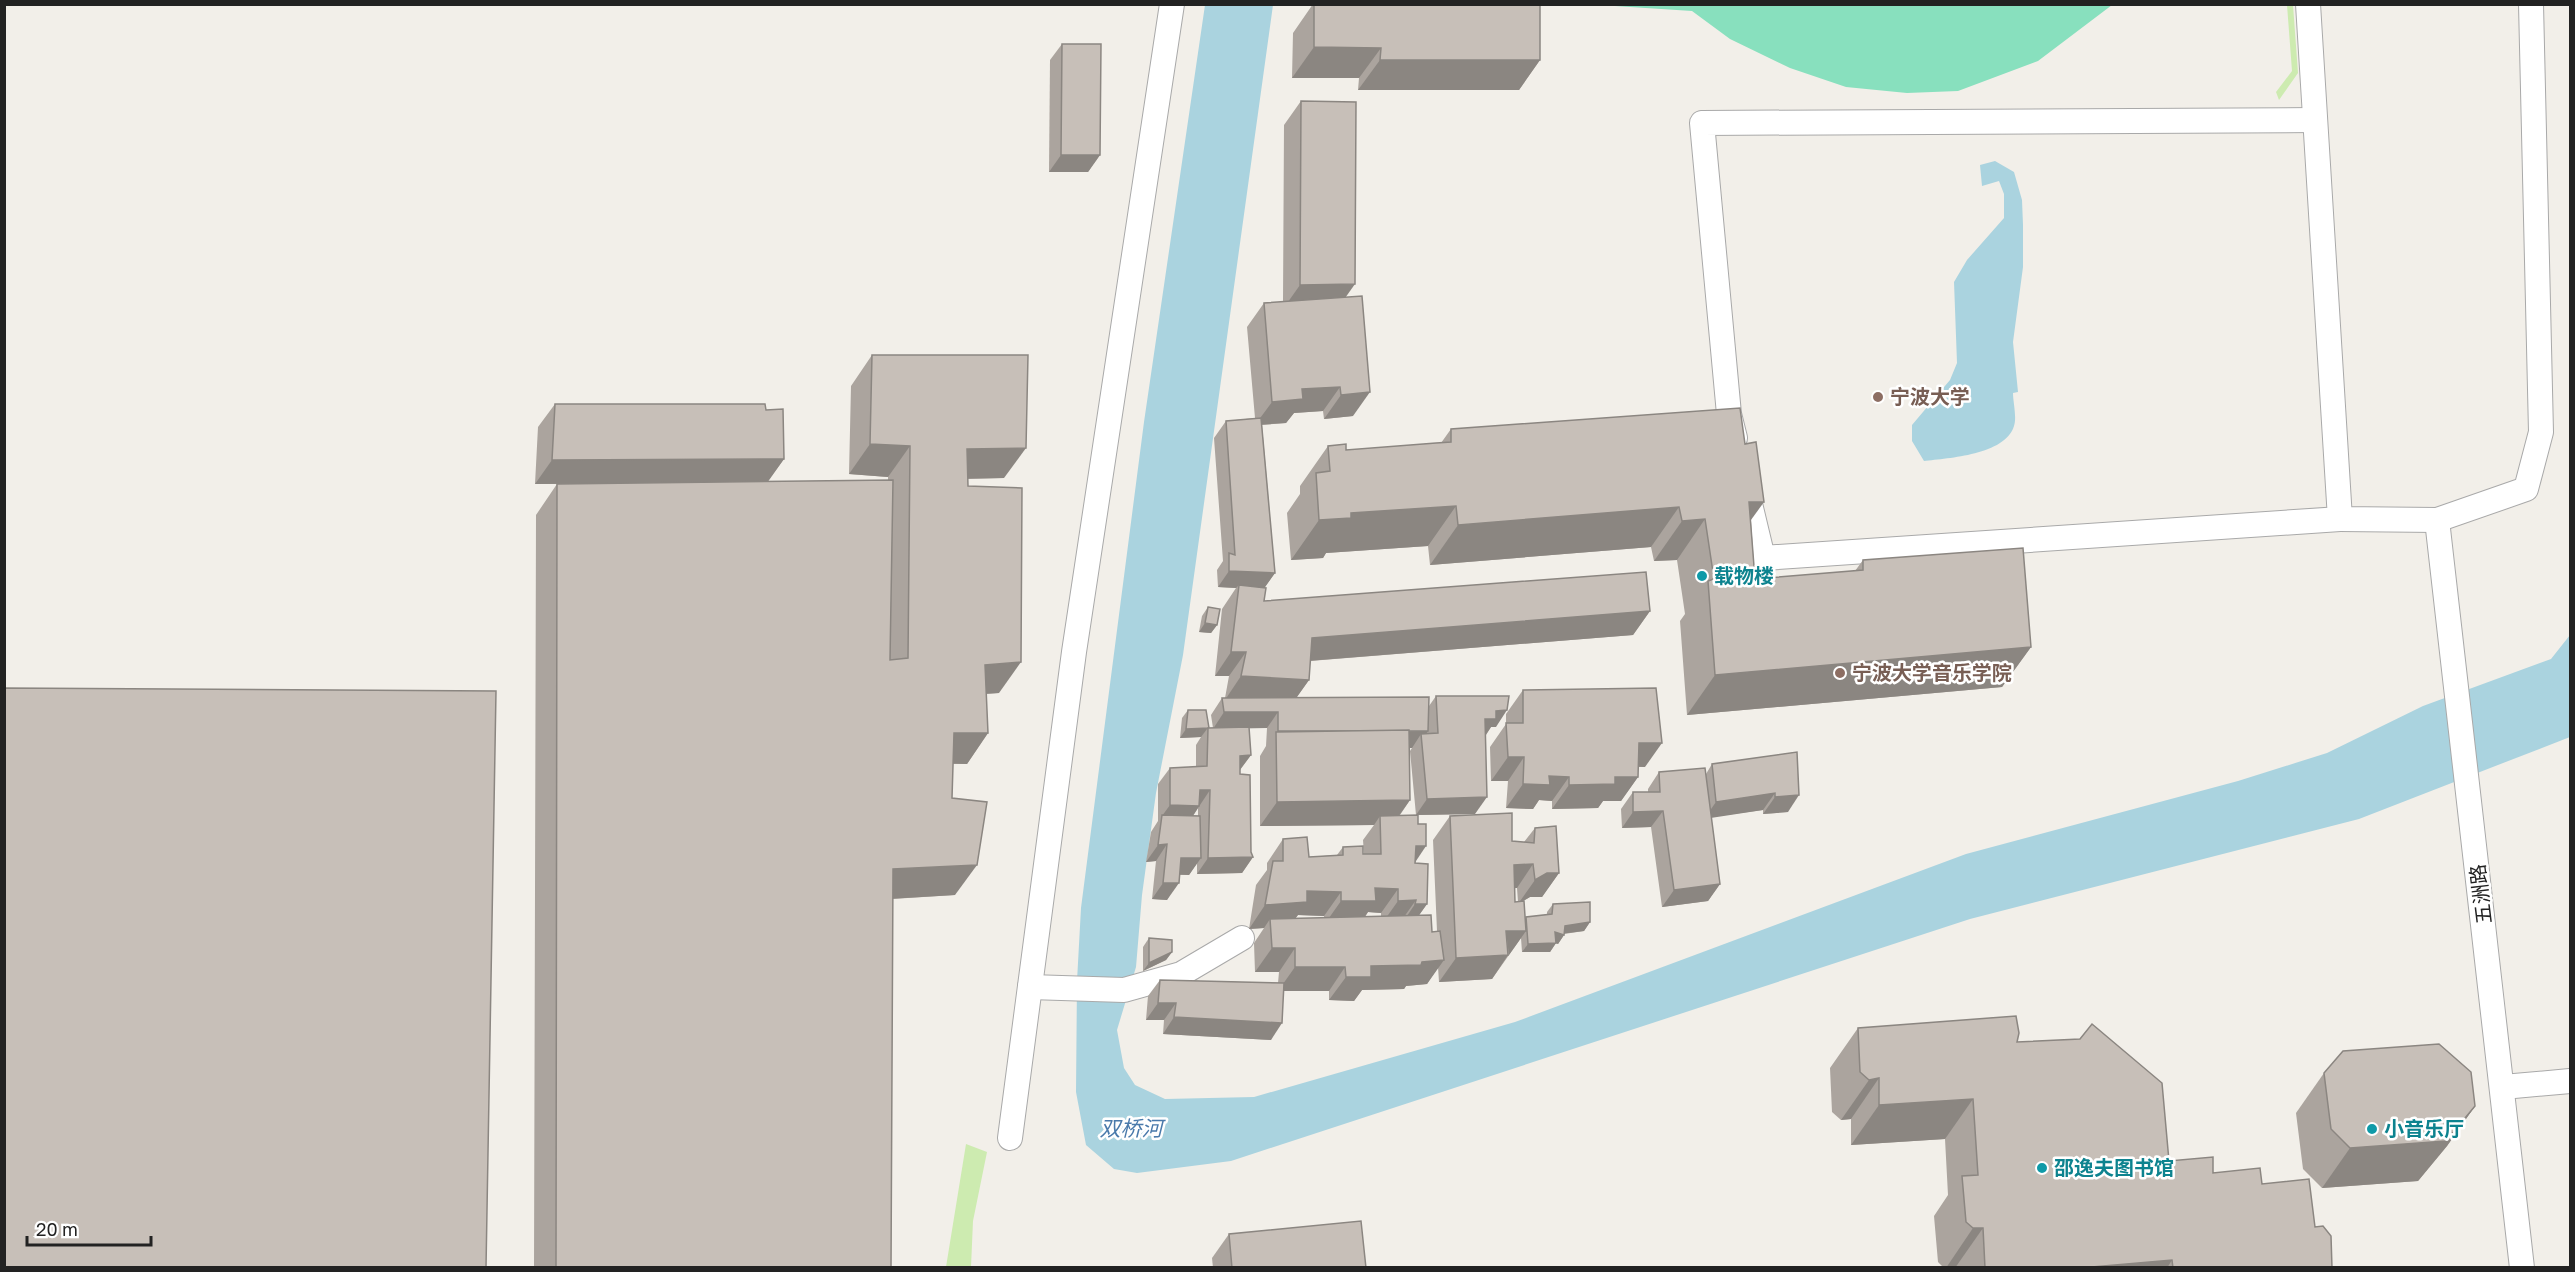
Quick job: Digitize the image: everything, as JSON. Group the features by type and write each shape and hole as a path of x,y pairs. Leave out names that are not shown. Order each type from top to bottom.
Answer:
{"lane":[{"path":"1011,1138 1074,652 1172,4"},
{"path":"2308,4 2340,519"},
{"path":"2315,120 1702,123 1729,414 1763,558 2340,519 2437,520 2526,489 2541,432 2531,4"},
{"name":"五洲路","path":"2437,520 2522,1268"},
{"path":"1030,987 1124,990 1181,974 1242,938"},
{"path":"2503,1087 2571,1081"}],"green space":[{"path":"1615,4 2112,5 2038,61 1958,91 1907,93 1846,87 1790,68 1730,39 1692,11 1615,6"},
{"path":"2287,5 2293,5 2298,73 2279,100 2276,92 2292,71"},
{"path":"966,1144 987,1152 973,1221 971,1267 946,1267"}],"water":[{"name":"双桥河","path":"1205,5 1273,5 1183,655 1156,793 1142,895 1136,967 1117,1030 1124,1068 1135,1085 1165,1099 1254,1097 1515,1022 1966,854 2238,781 2327,753 2423,706 2551,659 2570,635 2570,737 2359,819 1970,919 1231,1161 1137,1173 1114,1169 1086,1145 1076,1092 1077,981 1081,908 1144,422"},
{"path":"1995,161 2014,172 2022,200 2023,267 2013,342 2018,392 2013,393 2015,422 2009,436 1988,449 1961,456 1924,461 1912,441 1912,425 1950,380 1957,363 1954,282 1967,260 2004,218 2004,194 1999,181 1982,186 1980,165"}],"building":[{"path":"1314,4 1540,4 1540,60 1380,60 1381,48 1314,47"},
{"path":"1062,44 1101,44 1100,155 1061,155"},
{"path":"1301,101 1356,102 1355,284 1300,285"},
{"path":"1362,296 1370,392 1341,395 1340,387 1302,389 1303,399 1272,402 1264,303"},
{"path":"872,355 1028,355 1026,448 967,449 968,486 1022,488 1021,662 985,665 988,733 954,733 952,798 987,802 977,865 893,869 891,1268 556,1268 557,484 893,480 890,660 908,658 910,446 870,444"},
{"path":"555,404 765,404 766,410 783,409 784,459 552,460"},
{"path":"1740,408 1745,444 1756,442 1764,502 1749,502 1755,579 1863,570 1863,560 2023,548 2031,647 1715,675 1708,581 1714,579 1705,519 1682,521 1679,507 1458,525 1456,506 1351,513 1351,518 1319,520 1316,473 1330,471 1328,446 1346,444 1346,450 1451,442 1451,429"},
{"path":"1261,418 1275,573 1229,571 1229,553 1235,555 1226,421"},
{"path":"1646,572 1650,611 1312,638 1309,680 1241,676 1246,652 1231,652 1239,585 1266,588 1264,601"},
{"path":"1208,607 1220,609 1217,625 1205,623"},
{"path":"4,688 496,691 486,1268 4,1268"},
{"path":"1656,688 1662,743 1639,743 1638,777 1615,777 1615,784 1569,785 1569,777 1549,776 1550,785 1523,784 1524,757 1508,757 1506,723 1523,723 1523,690"},
{"path":"1436,696 1509,696 1507,710 1496,711 1496,719 1485,719 1487,797 1427,799 1421,734 1438,733"},
{"path":"1429,697 1428,731 1278,731 1278,712 1224,712 1222,698"},
{"path":"1188,710 1206,710 1209,728 1186,729"},
{"path":"1249,727 1251,755 1240,756 1240,774 1250,775 1251,852 1253,857 1208,858 1210,790 1200,790 1199,806 1170,805 1170,768 1207,766 1208,728"},
{"path":"1409,730 1410,800 1277,802 1276,732"},
{"path":"1797,752 1799,795 1775,797 1775,793 1716,802 1712,764"},
{"path":"1705,768 1720,884 1674,890 1663,811 1633,812 1633,792 1660,792 1659,772"},
{"path":"1512,813 1512,841 1534,843 1535,828 1556,826 1559,873 1547,873 1535,880 1533,864 1514,865 1515,902 1524,901 1526,931 1506,931 1508,955 1456,958 1450,816"},
{"path":"1162,815 1200,816 1201,858 1181,858 1179,883 1163,883 1167,844 1158,845"},
{"path":"1418,815 1418,824 1426,824 1426,846 1416,846 1415,863 1428,864 1427,904 1415,904 1416,900 1398,901 1398,889 1375,888 1376,901 1341,901 1341,892 1307,891 1307,902 1265,905 1273,861 1283,861 1283,839 1307,837 1309,857 1343,855 1343,847 1363,846 1363,854 1381,854 1380,816"},
{"path":"1590,902 1590,922 1565,926 1564,935 1555,932 1556,943 1528,944 1526,917 1552,914 1553,904"},
{"path":"1431,915 1432,932 1440,931 1444,960 1422,962 1421,965 1371,966 1371,977 1346,977 1345,967 1295,967 1295,948 1272,948 1270,919"},
{"path":"1149,938 1172,940 1172,952 1149,963"},
{"path":"1160,980 1284,983 1282,1023 1174,1017 1176,1003 1158,1003"},
{"name":"邵逸夫图书馆","path":"2016,1016 2019,1033 2017,1042 2080,1039 2092,1024 2162,1083 2169,1161 2213,1157 2213,1173 2260,1168 2262,1184 2309,1179 2315,1227 2323,1226 2331,1236 2332,1268 2173,1268 2172,1260 2080,1268 1985,1268 1983,1228 1973,1228 1966,1222 1962,1176 1978,1175 1973,1099 1879,1105 1879,1078 1869,1080 1860,1072 1858,1028"},
{"path":"2439,1044 2471,1072 2475,1106 2446,1141 2350,1148 2331,1129 2324,1073 2343,1051"},
{"path":"1361,1221 1366,1268 1232,1268 1229,1234"}],"place":[{"name":"宁波大学","path":"1878,397"},
{"name":"载物楼","path":"1702,576"},
{"name":"宁波大学音乐学院","path":"1840,673"},
{"name":"小音乐厅","path":"2372,1129"},
{"name":"邵逸夫图书馆","path":"2042,1168"}]}
